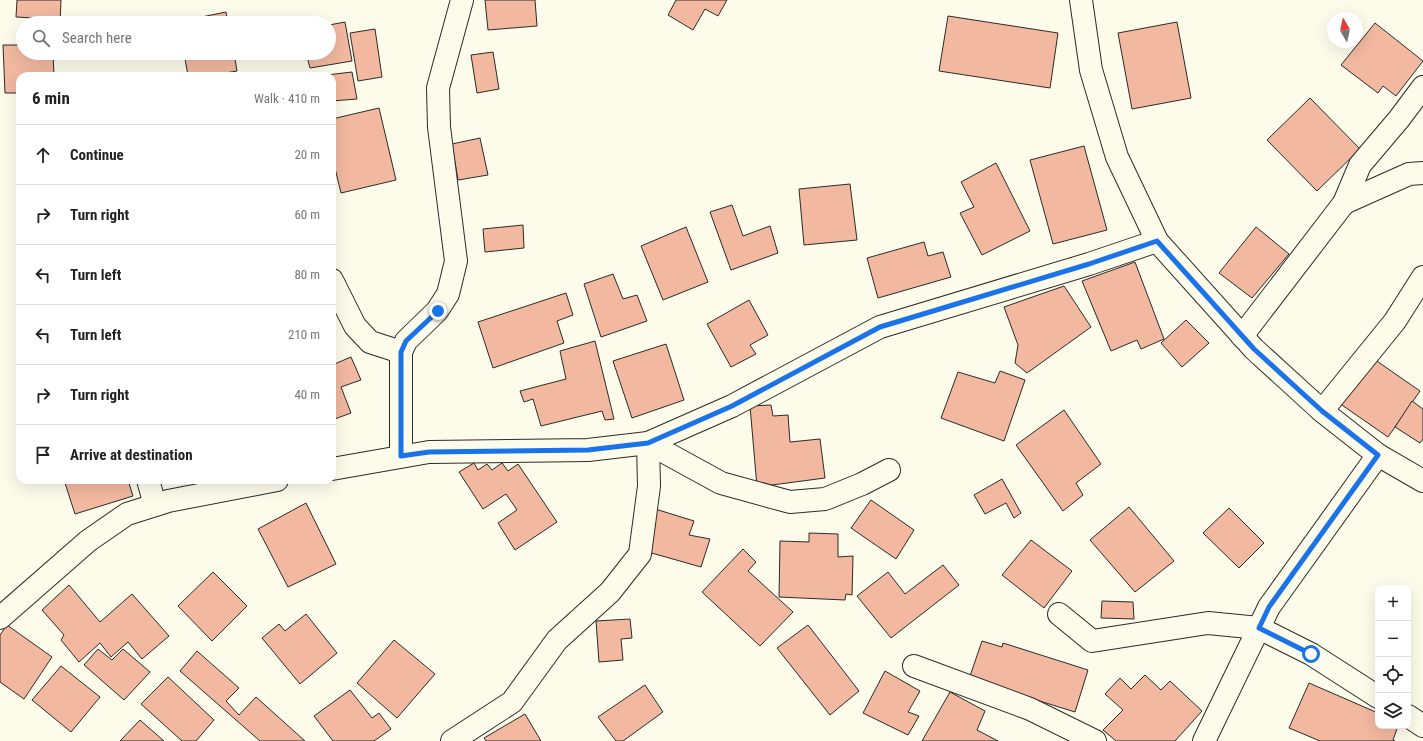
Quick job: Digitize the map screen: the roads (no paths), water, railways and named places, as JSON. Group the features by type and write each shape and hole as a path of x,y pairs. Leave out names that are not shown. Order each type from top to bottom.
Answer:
{"street":[{"path":"401,456 401,352 406,341 438,311 448,294 456,261 439,127 438,88 462,0"},
{"path":"1081,0 1091,70 1117,157 1157,241 1242,336 1322,411 1378,455 1423,481"},
{"path":"1242,336 1344,203 1360,165 1399,119 1423,87"},
{"path":"1344,203 1409,174 1423,173"},
{"path":"336,468 429,452 588,450 648,443 732,406 880,327 1089,264 1157,241"},
{"path":"1322,411 1395,321 1423,278"},
{"path":"336,288 355,326 370,342 401,352"},
{"path":"648,443 721,483 790,502 825,499 862,484 889,470"},
{"path":"452,741 512,702 557,640 610,592 640,554 649,486 648,443"},
{"path":"1204,741 1269,607 1378,455"},
{"path":"149,484 155,505"},
{"path":"0,617 88,541 127,514 155,505 257,484"},
{"path":"1060,614 1092,641 1208,623 1259,628 1311,654 1375,695"},
{"path":"914,666 1030,709 1095,741"},
{"path":"1411,718 1423,726"}]}
